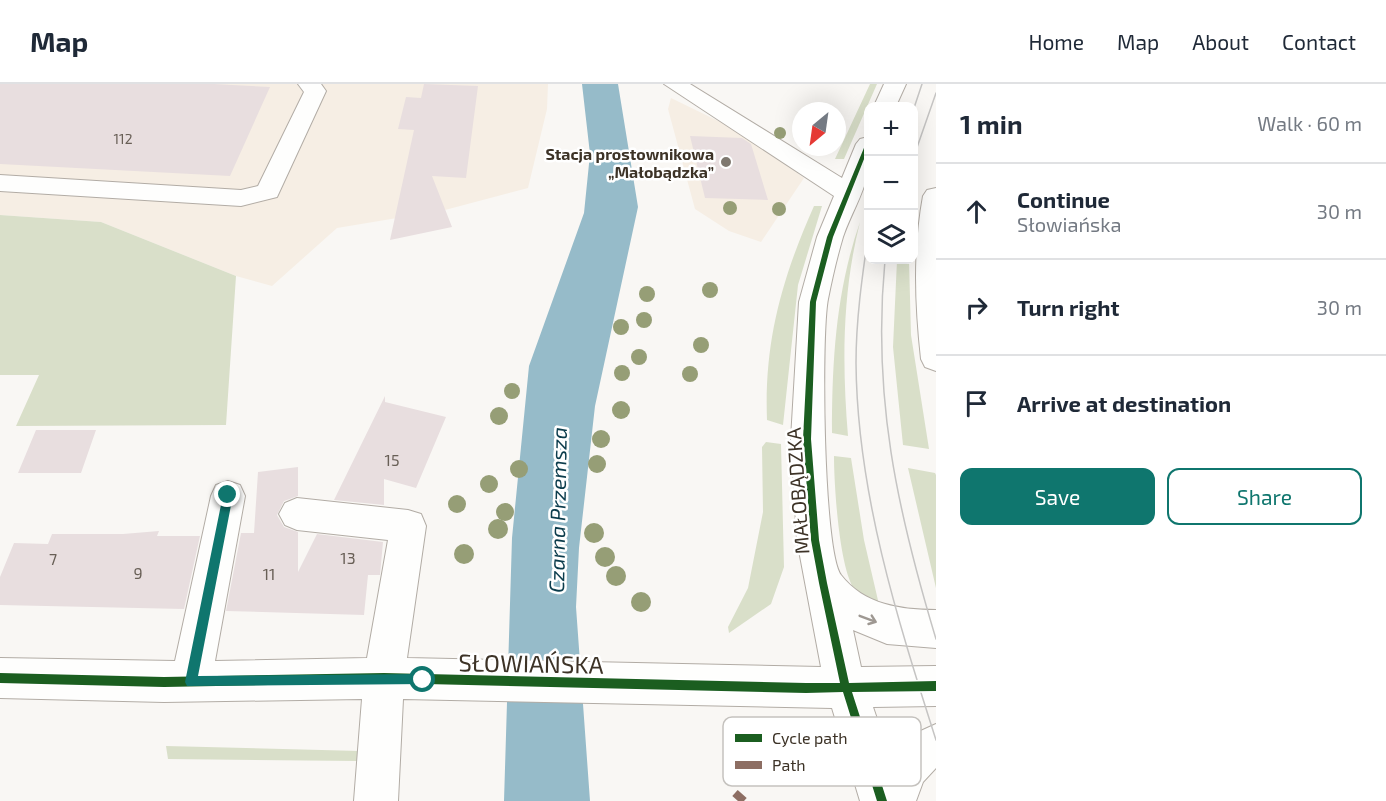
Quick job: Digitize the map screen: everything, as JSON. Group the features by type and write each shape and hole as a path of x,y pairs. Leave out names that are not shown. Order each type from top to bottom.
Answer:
{"street":[{"path":"0,183 241,198 268,191 315,91 309,84"},
{"path":"675,84 847,194"},
{"path":"887,102 895,84"},
{"name":"MAŁOBĄDZKA","path":"855,717 846,688 815,540 807,439 813,302 830,237 864,154"},
{"path":"936,196 929,256 928,301 936,359"},
{"path":"191,682 228,495"},
{"path":"297,514 408,526 403,679 376,801"},
{"path":"823,583 858,615 902,628 936,629"},
{"name":"SŁOWIAŃSKA","path":"0,678 191,682 403,679 846,688 936,686"},
{"path":"921,751 936,745"},
{"name":"MAŁOBĄDZKA","path":"877,786 882,801"},
{"path":"894,801 900,786"}],"shaded area":[{"path":"0,84 548,84 547,109 528,188 445,210 337,228 272,286 236,276 101,222 0,215"},
{"path":"671,98 745,134 804,178 761,242 729,231 695,209 668,109"}],"green space":[{"path":"870,84 877,84 869,102 864,102 864,114 846,154 846,135"},
{"path":"836,156 845,156 844,159 835,159"},
{"path":"814,206 822,206 798,285 783,425 767,420 772,337 784,285"},
{"path":"0,215 101,222 236,276 226,425 16,426 39,375 0,375"},
{"path":"860,222 850,275 845,329 848,436 832,433 833,379 841,300"},
{"path":"897,264 909,264 911,335 929,449 903,445 893,347"},
{"path":"766,442 781,444 784,567 771,604 729,633 728,627 748,588 763,512 762,447"},
{"path":"834,456 851,458 864,540 880,609 856,592 849,578 838,525"},
{"path":"908,468 936,475 936,588"},
{"path":"166,746 360,751 358,761 168,759"}],"water":[{"name":"Czarna Przemsza","path":"582,84 618,84 638,207 595,406 579,548 576,607 590,801 504,801 512,538 529,366 584,213 590,154"}],"building":[{"path":"0,84 214,84 270,87 230,176 0,164"},
{"path":"424,84 478,86 466,178 432,176 452,227 390,240 414,130 398,129 406,97 421,98"},
{"name":"Stacja prostownikowa „Małobądzka”","path":"690,136 742,138 751,144 768,200 705,198"},
{"path":"385,396 385,402 446,417 416,488 384,479 384,505 334,500"},
{"path":"36,430 96,430 81,473 18,473"},
{"path":"298,467 298,496 284,501 277,515 284,527 298,532 298,572 317,534 383,542 380,575 368,575 364,615 226,611 241,533 254,533 258,472"},
{"path":"159,531 157,536 200,536 184,609 0,605 0,577 14,543 48,544 52,534 123,534"}],"tram line":[{"path":"916,102 922,84"},
{"path":"918,145 936,93"},
{"path":"864,264 856,347 858,411 863,459 871,507 894,601 936,740"},
{"path":"885,264 882,358 891,452 910,544 936,639"}],"marked path":[{"path":"735,793 744,801"}],"cycle path":[{"path":"855,717 846,688 815,540 807,439 813,302 830,237 864,154"},
{"path":"0,678 164,682 384,678 806,688 936,686"},
{"path":"877,786 882,801"}],"place":[{"name":"Stacja prostownikowa „Małobądzka”","path":"726,162"}],"route":[{"path":"228,495 191,682 384,678 423,680"}]}
